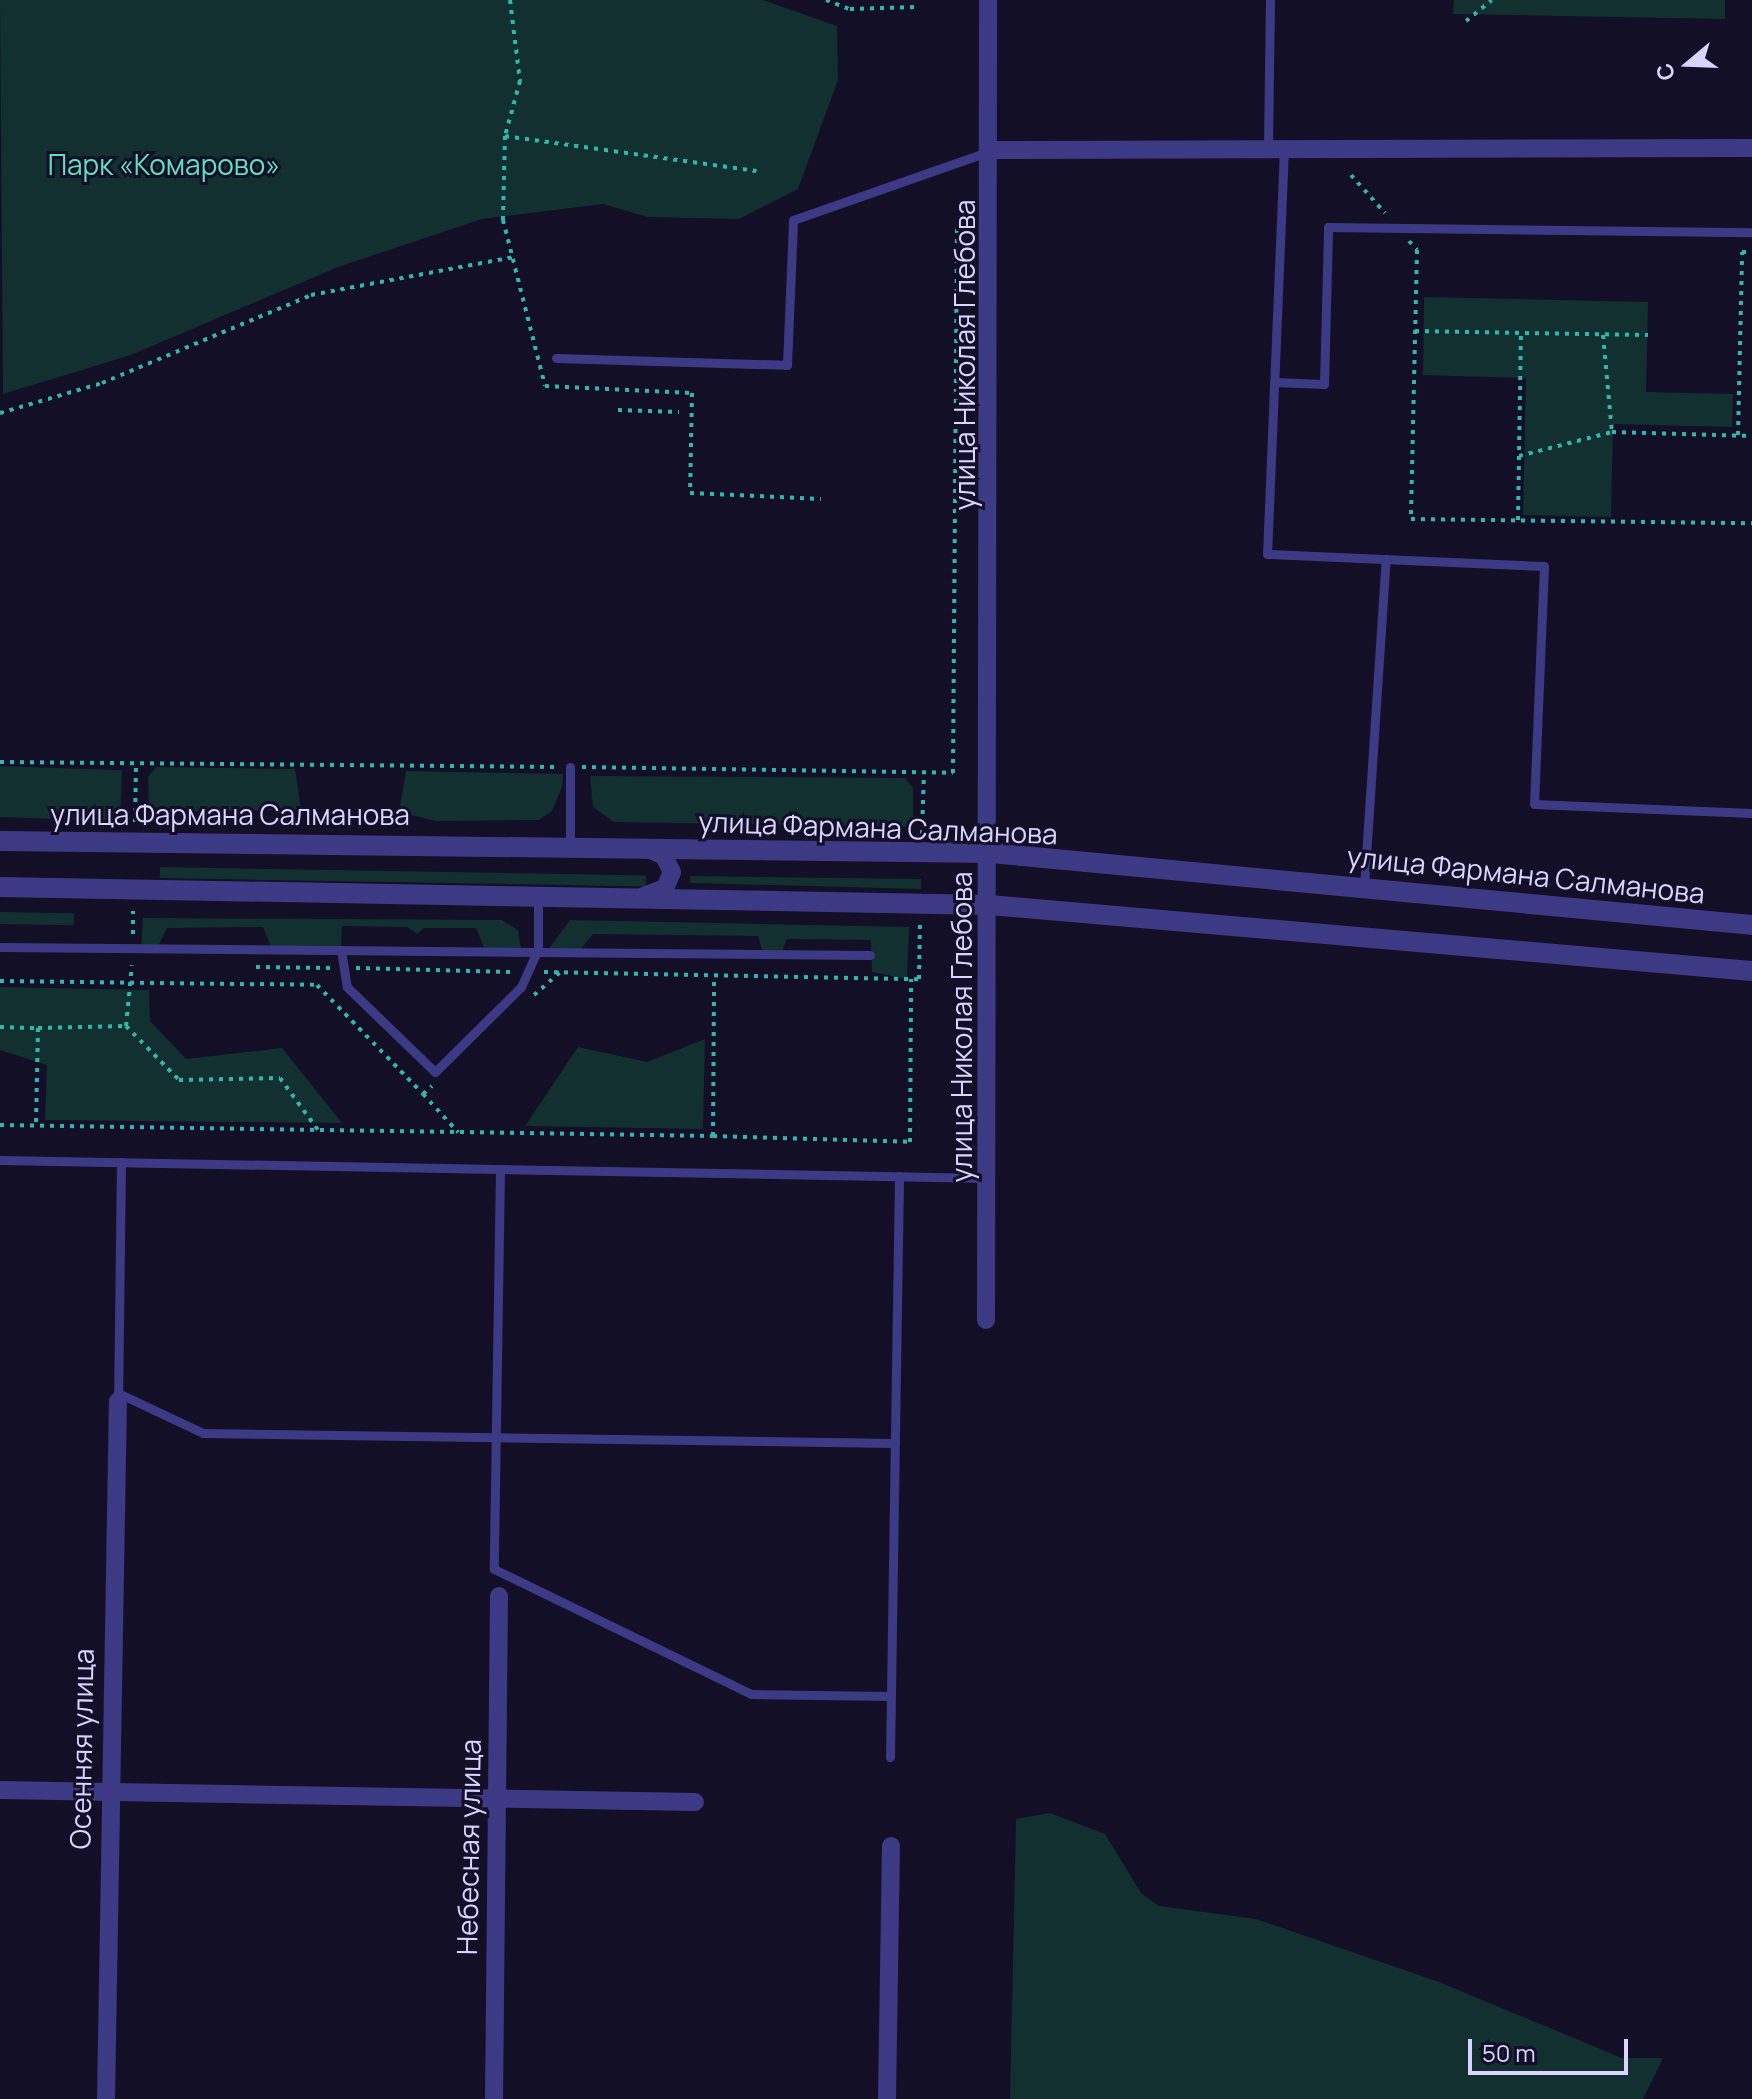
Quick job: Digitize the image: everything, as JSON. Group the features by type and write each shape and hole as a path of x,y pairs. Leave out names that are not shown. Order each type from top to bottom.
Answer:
{"street":[{"name":"улица Николая Глебова","path":"986,1320 993,150 988,0"},
{"path":"993,150 1276,145 1752,148"},
{"name":"улица Фармана Салманова","path":"0,841 570,844 644,848 991,853 1752,925"},
{"path":"644,848 664,856 672,872 665,888 644,896"},
{"path":"0,887 538,894 989,905 1752,971"},
{"name":"Осенняя улица","path":"106,2099 107,1790 118,1397"},
{"name":"Небесная улица","path":"494,2099 499,1596"},
{"path":"0,1790 695,1802"},
{"path":"887,2099 891,1846"}],"lane":[{"path":"1270,0 1276,145 1274,382 1267,554 1544,566 1534,804 1752,813"},
{"path":"556,358 787,365 793,220 993,150"},
{"path":"1274,382 1324,384 1328,227 1752,232"},
{"path":"1364,886 1386,559"},
{"path":"570,767 570,844"},
{"path":"341,950 347,987 435,1072 528,972 538,949 538,894"},
{"path":"0,947 538,949 870,955"},
{"path":"0,1160 988,1178"},
{"path":"121,1162 118,1397 203,1433 895,1443"},
{"path":"500,1169 494,1569 751,1694 891,1696"},
{"path":"890,1757 899,1176"}],"path":[{"path":"510,0 520,81 505,136 503,220 515,257 545,386 692,393 690,493 821,499"},
{"path":"826,0 850,9 916,7"},
{"path":"1466,21 1492,0"},
{"path":"505,136 757,171"},
{"path":"1351,175 1417,250 1411,519 1752,523"},
{"path":"0,762 953,773 957,228 973,228 973,214"},
{"path":"1738,435 1742,252 1752,252"},
{"path":"0,413 102,383 311,295 515,257"},
{"path":"1415,331 1648,335"},
{"path":"1518,520 1521,333"},
{"path":"1603,334 1612,432"},
{"path":"618,410 679,412"},
{"path":"1519,456 1612,432 1752,436"},
{"path":"135,826 136,764"},
{"path":"921,844 924,772"},
{"path":"133,915 133,940"},
{"path":"253,967 919,979 920,926"},
{"path":"117,965 147,965"},
{"path":"126,1026 132,965"},
{"path":"525,1003 560,972"},
{"path":"713,1136 714,977"},
{"path":"0,1125 910,1142 911,979"},
{"path":"0,981 317,985 458,1132"},
{"path":"0,1027 126,1026 179,1080 280,1078 318,1130"},
{"path":"36,1126 38,1028"},
{"path":"423,1094 435,1084"}],"green space":[{"name":"Парк «Комарово»","path":"0,0 763,0 837,26 838,80 798,189 739,219 648,217 603,204 482,219 338,267 131,355 3,394"},
{"path":"1454,0 1725,0 1725,19 1453,14"},
{"path":"1424,297 1648,302 1646,392 1733,394 1732,427 1613,424 1611,517 1523,515 1526,378 1423,375"},
{"path":"0,766 122,770 120,821 0,817"},
{"path":"156,767 295,769 301,810 149,812 148,777"},
{"path":"406,771 563,774 562,787 552,811 539,820 436,821 399,812"},
{"path":"590,776 905,778 913,788 913,827 614,822 593,807"},
{"path":"160,867 646,875 646,886 160,878"},
{"path":"690,876 921,879 921,889 690,883"},
{"path":"0,912 74,913 74,925 0,924"},
{"path":"143,918 502,920 518,930 521,949 485,950 476,928 424,928 417,934 407,927 342,926 341,950 272,949 263,927 167,928 157,948 141,948"},
{"path":"570,920 909,927 907,979 872,972 871,940 787,939 781,954 763,953 758,936 593,934 580,950 548,950"},
{"path":"0,987 149,990 150,1021 186,1059 282,1048 342,1123 45,1120 47,1065 0,1050"},
{"path":"705,1039 703,1129 525,1126 578,1047 647,1062"},
{"path":"1050,1813 1105,1834 1141,1893 1159,1906 1256,1919 1439,1982 1622,2058 1663,2058 1643,2099 1010,2099 1016,1819"}]}
